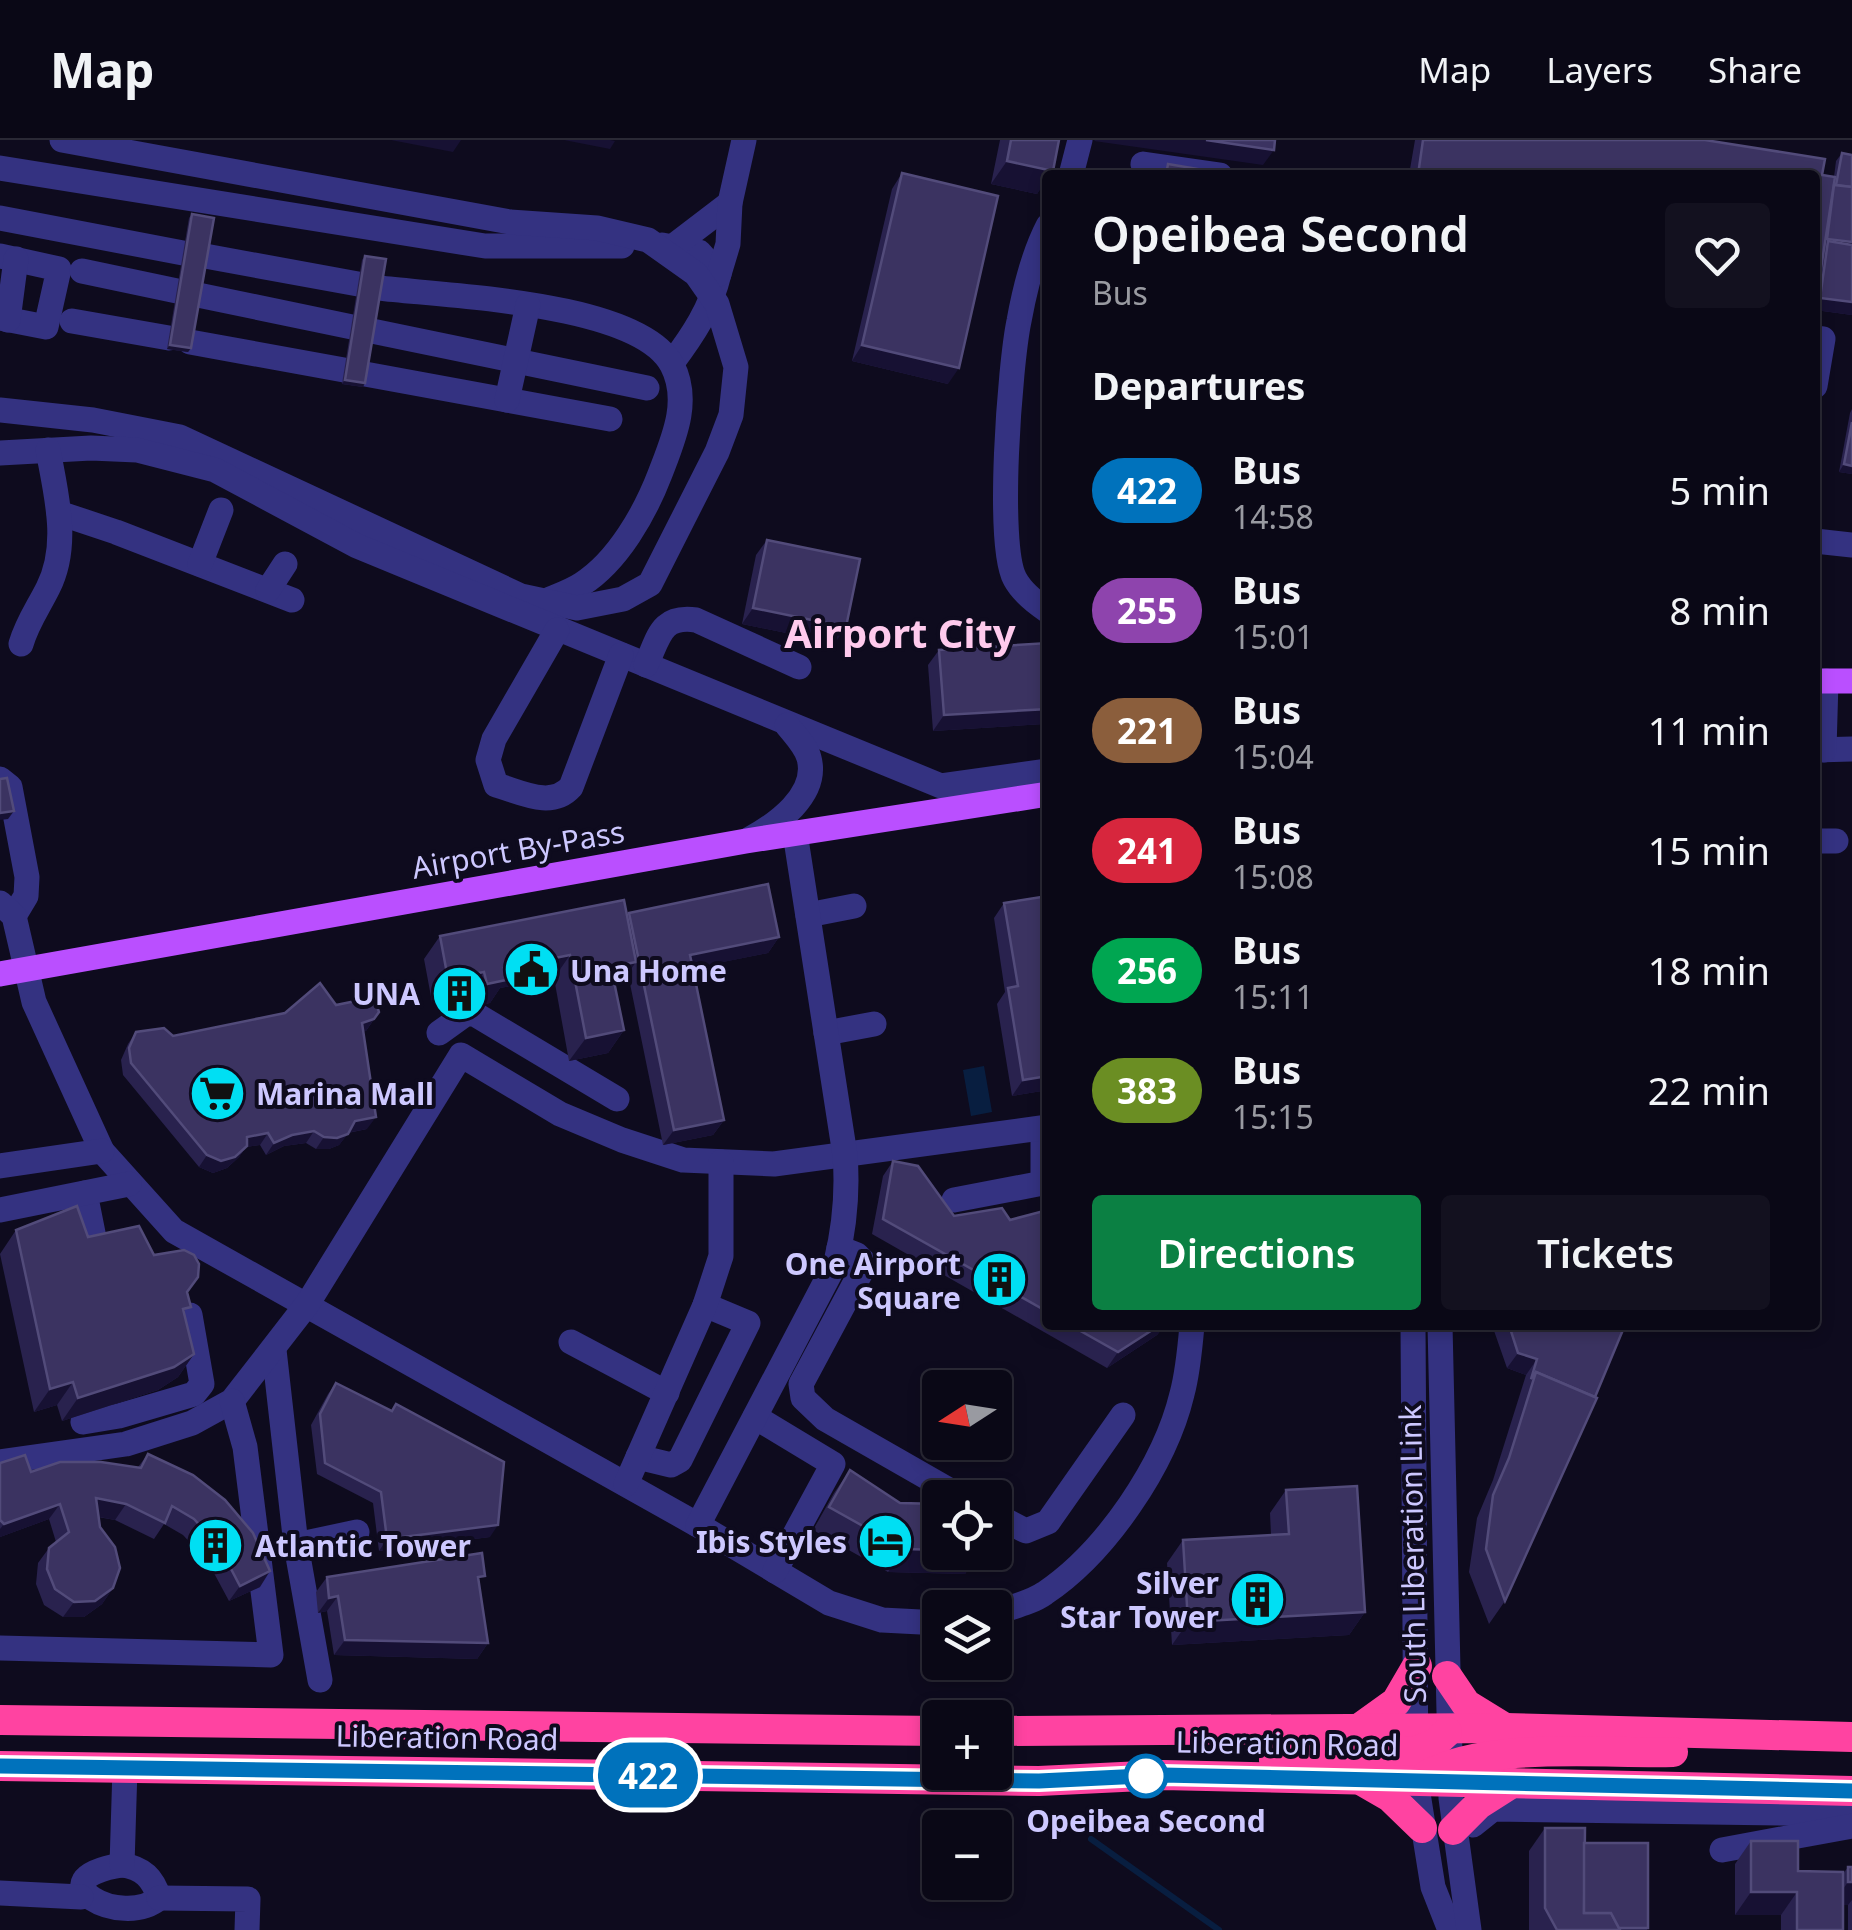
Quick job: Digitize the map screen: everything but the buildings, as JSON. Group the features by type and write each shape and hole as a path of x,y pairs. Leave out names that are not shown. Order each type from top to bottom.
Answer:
{"highway":[{"path":"1357,1730 1396,1702 1416,1666"},
{"path":"1447,1676 1466,1704 1505,1728"},
{"name":"Liberation Road","path":"0,1720 922,1731"},
{"name":"Liberation Road","path":"1012,1731 1357,1730 1450,1773 1512,1783 1852,1791"},
{"name":"Liberation Road","path":"0,1766 1039,1781 1163,1775 1357,1779 1415,1754 1449,1730 1852,1737"},
{"path":"1450,1773 1493,1755 1740,1750 1781,1735"},
{"path":"1163,1775 1198,1764 1415,1754"},
{"path":"1357,1779 1390,1796 1422,1828"},
{"path":"1454,1836 1479,1804 1512,1783"}],"main road":[{"path":"1820,681 1852,681"},
{"name":"Airport By-Pass","path":"0,974 746,841 1042,795"}],"street":[{"path":"0,410 93,420 180,437 541,603 577,608 623,599 650,584 717,452 731,415 736,367 717,304 696,274 648,240 596,228 510,222 62,140"},
{"path":"672,363 698,328 714,294 728,244 730,204 744,140"},
{"path":"1073,170 1080,140"},
{"path":"1143,164 1185,170"},
{"path":"0,168 485,246 675,246 699,252 719,274"},
{"path":"675,246 730,204"},
{"path":"0,218 369,286 594,316 647,338 672,363 679,388 680,420 656,483 625,540 604,568 580,586 541,603"},
{"path":"17,259 59,269 46,328 4,319 17,259 39,223"},
{"path":"1042,237 1018,323 1010,393 1006,498 1007,544 1014,578 1042,607"},
{"path":"82,271 647,388"},
{"path":"507,400 528,305"},
{"path":"72,321 610,419"},
{"path":"21,644 28,619 50,586 60,546 60,513 48,450"},
{"path":"0,453 138,450 215,470 357,546 941,786 1042,772"},
{"path":"200,564 221,510"},
{"path":"60,513 292,600"},
{"path":"1820,542 1852,545"},
{"path":"268,590 285,564"},
{"path":"646,666 665,625 680,618 696,620 798,667"},
{"path":"557,630 494,739 488,760 496,785 549,800 563,796 571,788 621,655"},
{"path":"1820,681 1820,750 1852,750"},
{"path":"746,841 774,827 796,804 810,776 809,755 787,725"},
{"path":"0,779 10,788 28,877 26,896 7,909 34,1002 102,1151 174,1231 626,1484 829,1603 882,1620 922,1622"},
{"path":"698,1525 836,1262 848,1190 795,834"},
{"path":"808,915 854,906"},
{"path":"439,1033 464,1014 473,1013 617,1099"},
{"path":"826,1034 874,1024"},
{"path":"0,1462 126,1444 192,1423 232,1402 308,1304 462,1055 560,1114 683,1160 774,1164 1042,1129"},
{"path":"0,1166 102,1151"},
{"path":"626,1484 705,1305 721,1256 721,1162"},
{"path":"954,1200 1042,1183"},
{"path":"0,1210 129,1184"},
{"path":"86,1193 96,1248"},
{"path":"839,1248 858,1255 863,1261 862,1270 801,1384 804,1398 826,1420 931,1480"},
{"path":"638,1456 671,1464 680,1460 748,1323 705,1305"},
{"path":"83,1422 194,1394 202,1384 190,1314"},
{"path":"1012,1607 1042,1596 1070,1573 1139,1491 1167,1440 1182,1394 1191,1330"},
{"name":"South Liberation Link","path":"1412,1330 1415,1754 1422,1828 1434,1886 1450,1930"},
{"name":"South Liberation Link","path":"1440,1330 1450,1773 1454,1836 1470,1930"},
{"path":"570,1342 666,1393"},
{"path":"274,1350 296,1544 320,1680"},
{"path":"0,1648 271,1655 245,1447 232,1402"},
{"path":"1012,1523 1026,1531 1048,1522 1123,1414"},
{"path":"119,1416 126,1444"},
{"path":"754,1417 833,1464 776,1571"},
{"path":"296,1544 357,1532"},
{"path":"122,1865 125,1768"},
{"path":"1454,1836 1492,1808 1852,1814"},
{"path":"1722,1850 1852,1826"},
{"path":"122,1865 146,1874 155,1884 159,1898 143,1919 112,1925 96,1920 85,1909 81,1897 84,1885 95,1874 122,1865"},
{"path":"0,1894 81,1897"},
{"path":"159,1898 248,1900 247,1930"}],"water":[{"path":"984,1066 992,1112 971,1116 963,1070"}],"waterway":[{"path":"1091,1839 1219,1930"}],"bus line":[{"name":"422","path":"0,1766 1039,1781 1163,1775 1852,1791"}],"place":[{"name":"Una Home","path":"531,970"},
{"name":"UNA","path":"459,993"},
{"name":"Marina Mall","path":"217,1093"},
{"name":"One Airport Square","path":"1000,1280"},
{"name":"Ibis Styles","path":"886,1541"},
{"name":"Atlantic Tower","path":"216,1545"},
{"name":"Silver Star Tower","path":"1258,1599"},
{"name":"Opeibea Second","path":"1146,1776"}],"district":[{"name":"Airport City","path":"900,632"}]}
